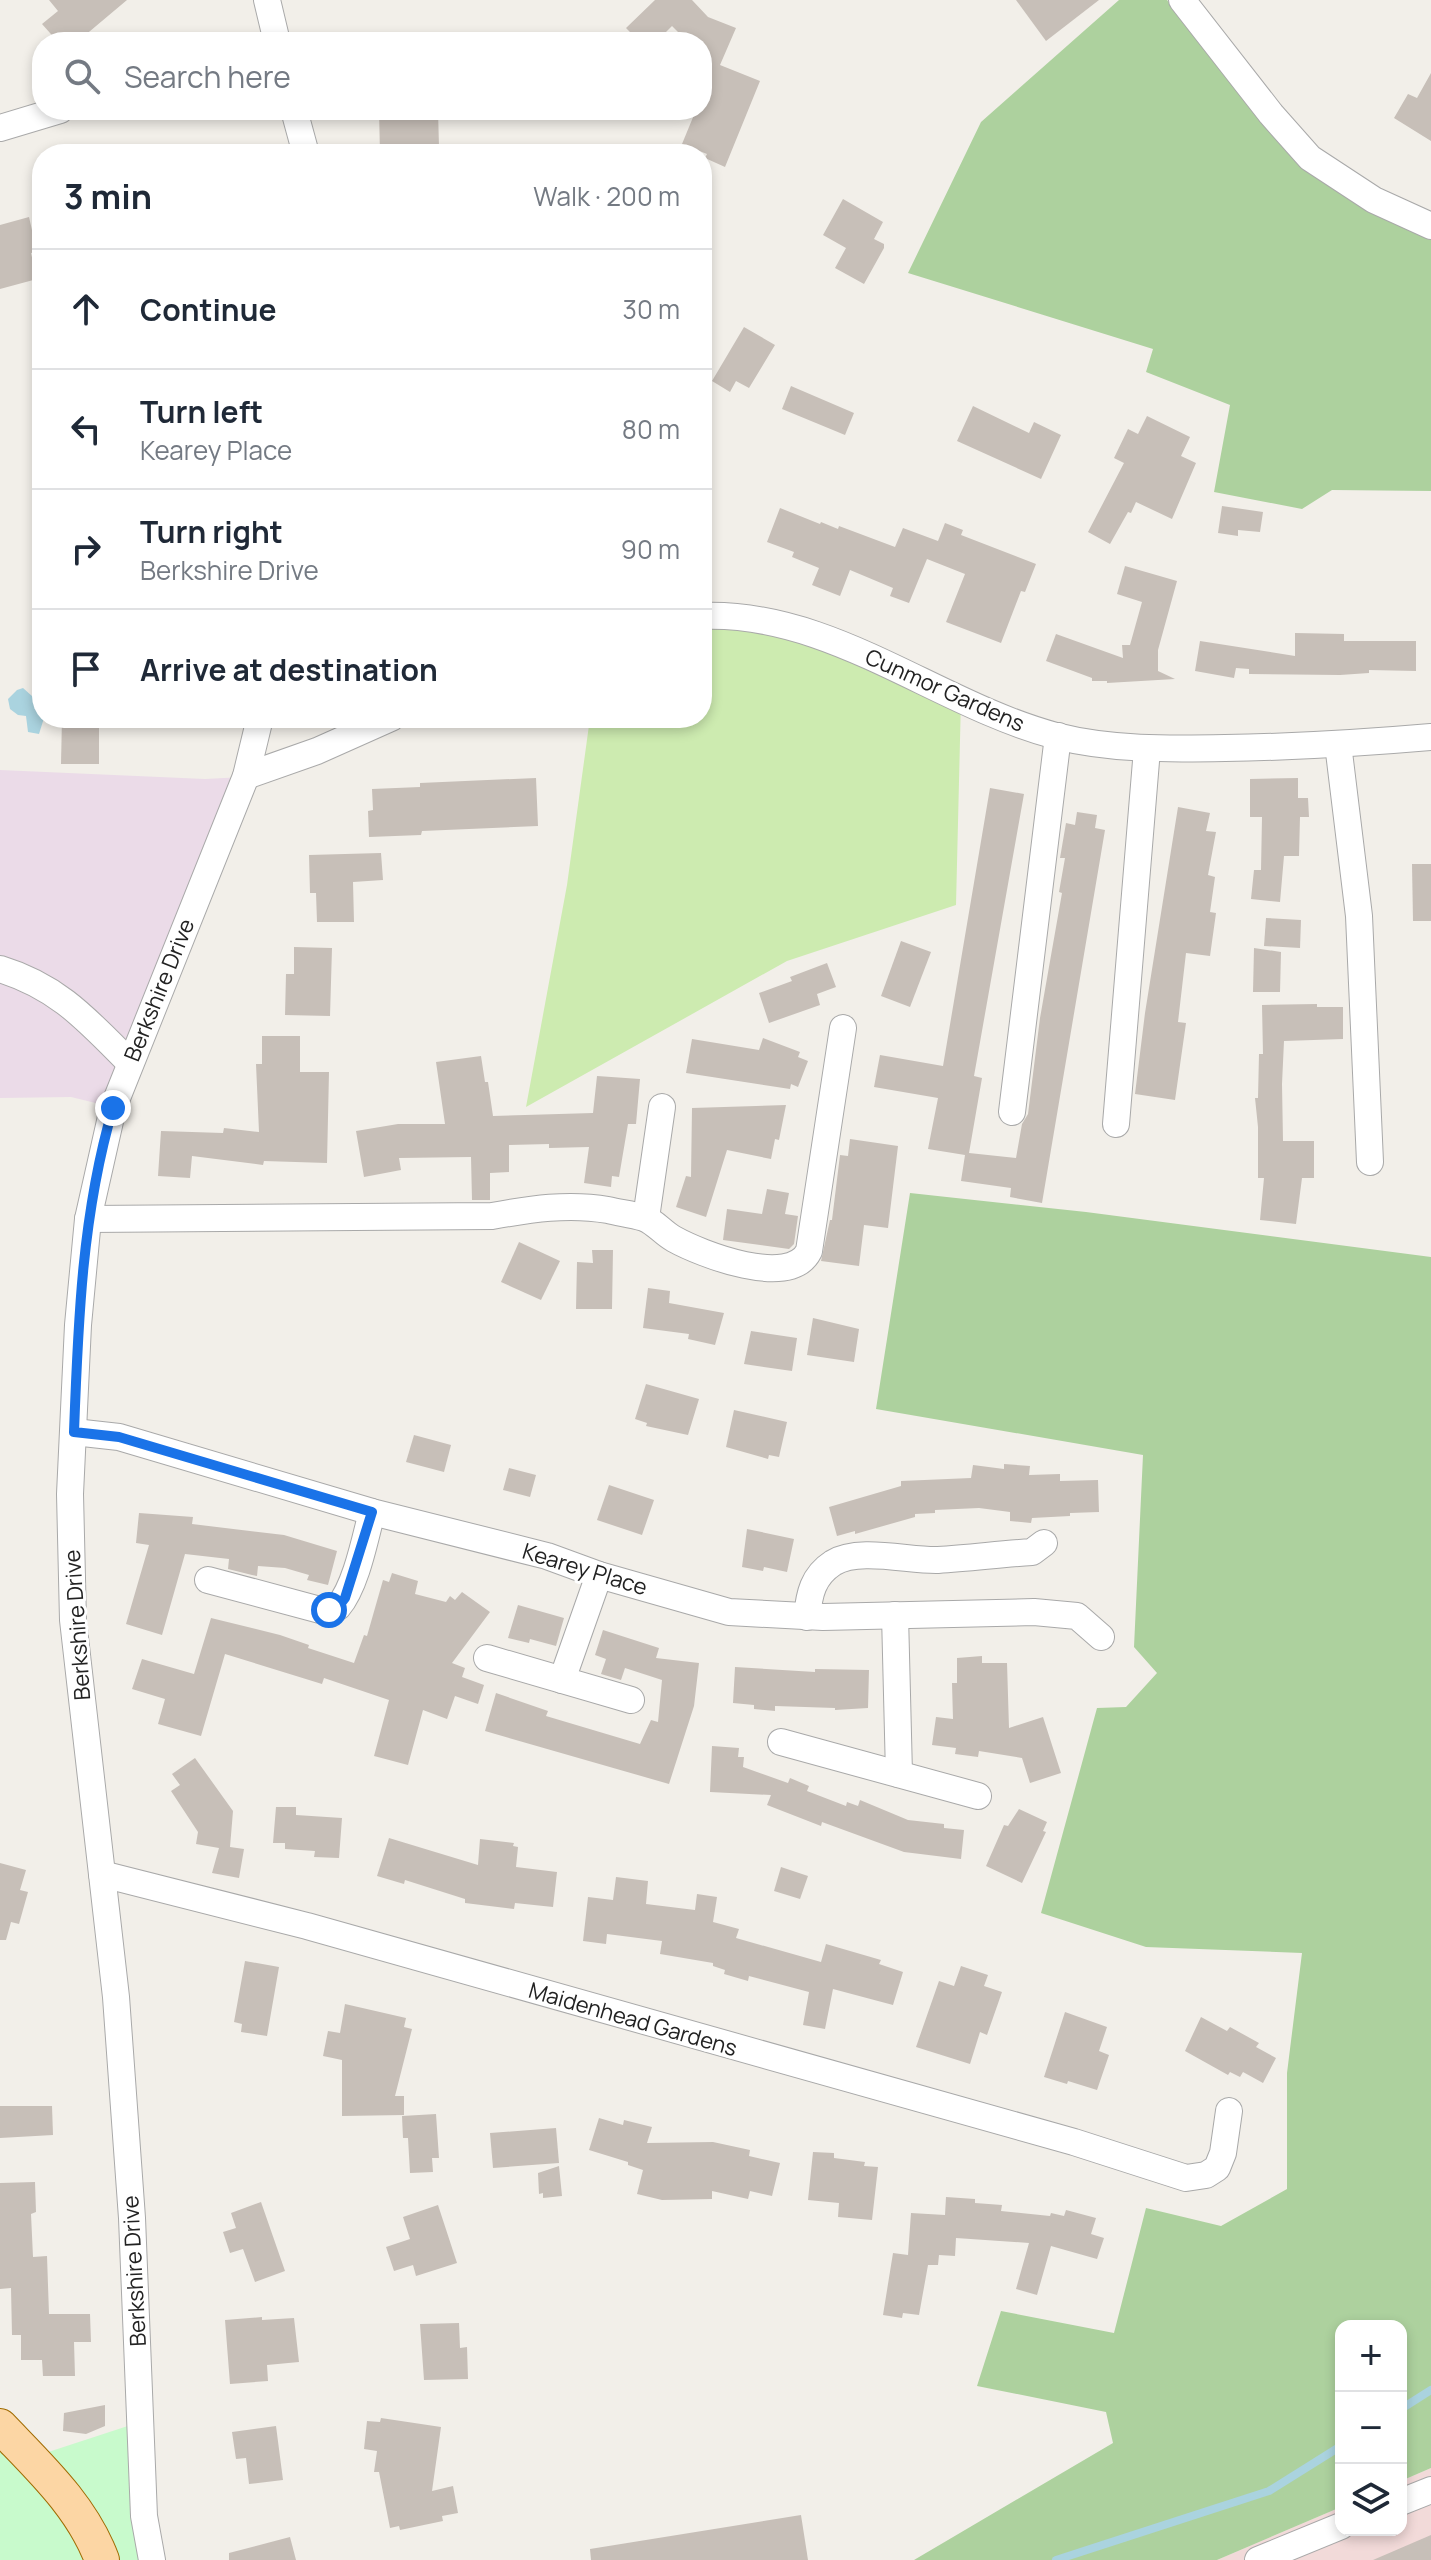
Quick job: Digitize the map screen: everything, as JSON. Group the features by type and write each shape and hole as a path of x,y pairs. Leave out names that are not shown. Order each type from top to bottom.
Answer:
{"main road":[{"path":"0,2426 66,2497 90,2530 102,2560"}],"street":[{"path":"267,0 275,32"},
{"path":"1182,0 1271,114 1310,158 1374,200 1431,226"},
{"path":"0,128 32,118"},
{"path":"297,120 303,144"},
{"name":"Cunmor Gardens","path":"712,616 739,617 815,635 885,663 1006,720 1058,736 1147,749 1338,744 1431,737"},
{"name":"Berkshire Drive","path":"152,2560 144,2516 133,2233 116,1997 73,1620 70,1494 78,1325 88,1219 105,1136 130,1063 246,776 258,728"},
{"path":"246,776 317,751 369,728"},
{"path":"1012,1112 1058,736"},
{"path":"1338,744 1359,916 1370,1162"},
{"path":"1116,1124 1147,749"},
{"path":"0,969 26,977 72,1005 130,1063"},
{"path":"88,1219 492,1216 556,1205 603,1209 646,1218 671,1237 704,1254 765,1268 794,1266 805,1260 809,1251 843,1028"},
{"path":"646,1218 662,1107"},
{"name":"Kearey Place","path":"74,1432 119,1437 372,1512 547,1556 599,1575 729,1612 807,1617 1034,1612 1077,1616 1101,1637"},
{"path":"208,1580 320,1610 338,1607 345,1598 372,1512"},
{"path":"807,1617 814,1582 834,1563 845,1558 937,1560 1032,1552 1044,1543"},
{"path":"562,1680 599,1575"},
{"path":"895,1615 899,1774"},
{"path":"487,1658 631,1700"},
{"path":"781,1742 978,1796"},
{"name":"Maidenhead Gardens","path":"102,1874 307,1926 1186,2178 1206,2175 1217,2168 1223,2153 1229,2111"},
{"path":"1407,2500 1431,2490"},
{"path":"1258,2560 1335,2528"}],"shaded area":[{"path":"0,770 205,779 243,777 112,1107 71,1097 0,1098"},
{"path":"1431,2468 1431,2560 1217,2560 1335,2510 1335,2536 1407,2536 1407,2478"}],"green space":[{"path":"1119,0 1167,0 1262,122 1431,230 1431,491 1332,490 1302,509 1214,492 1230,405 1146,372 1153,349 908,273 981,122"},
{"path":"712,618 742,619 961,699 956,905 787,961 526,1107 567,885 589,728 712,728"},
{"path":"910,1193 1086,1212 1431,1257 1431,2468 1407,2478 1407,2320 1335,2320 1335,2510 1217,2560 914,2560 1113,2443 1106,2412 977,2386 1001,2311 1114,2333 1146,2208 1221,2226 1287,2189 1287,2073 1302,1953 1146,1947 1041,1913 1097,1708 1126,1707 1157,1673 1134,1647 1143,1455 876,1409"},
{"path":"140,2422 153,2560 0,2560 0,2426 30,2458"}],"water":[{"path":"23,688 32,696 32,728 41,728 39,734 28,732 26,716 10,709 8,699"}],"building":[{"path":"49,0 127,0 89,32 49,32 42,24 58,11"},
{"path":"655,0 692,0 708,17 736,28 720,65 760,81 725,167 712,161 712,144 682,144 692,120 712,120 712,32 678,32 672,26 666,32 630,32 626,28"},
{"path":"1016,0 1099,0 1046,41"},
{"path":"1431,73 1431,141 1394,118 1408,94 1417,98"},
{"path":"379,120 438,120 439,144 380,144"},
{"path":"843,199 883,222 874,239 884,244 884,248 864,284 835,268 846,248 823,235"},
{"path":"29,217 32,280 0,289 0,225"},
{"path":"744,327 775,345 749,388 736,381 730,392 712,381"},
{"path":"791,386 854,413 845,435 782,409"},
{"path":"973,406 1029,433 1034,422 1061,435 1041,479 957,441"},
{"path":"1147,416 1190,437 1181,456 1196,463 1172,519 1136,502 1110,544 1088,532 1124,463 1114,458 1128,429 1138,434"},
{"path":"1222,506 1263,512 1260,532 1238,530 1238,536 1218,533"},
{"path":"780,508 895,547 903,528 938,541 945,523 963,530 961,535 1036,564 1025,592 1021,591 1001,643 946,622 965,574 927,559 909,603 890,596 893,588 850,570 840,596 812,585 819,568 792,557 794,552 767,542"},
{"path":"1125,566 1177,581 1158,650 1158,671 1175,679 1092,681 1092,678 1046,661 1056,634 1123,658 1122,645 1130,645 1142,602 1117,594"},
{"path":"1295,633 1344,634 1344,641 1416,641 1416,671 1369,670 1369,673 1340,675 1249,674 1249,669 1236,668 1234,678 1195,671 1200,641 1295,656"},
{"path":"62,728 99,728 99,764 61,764"},
{"path":"536,778 538,826 422,831 421,835 369,837 368,811 373,810 372,789 420,787 420,783"},
{"path":"1298,778 1298,798 1308,798 1309,817 1300,817 1299,856 1284,856 1280,902 1251,899 1254,870 1261,870 1262,817 1250,817 1250,779"},
{"path":"990,788 1024,794 974,1076 982,1078 969,1153 1016,1158 1022,1124 1028,1114 1040,1018 1062,893 1059,892 1065,858 1060,858 1066,823 1075,825 1077,812 1097,815 1095,828 1105,830 1042,1203 1010,1197 1011,1188 961,1181 965,1155 928,1149 938,1098 874,1087 880,1055 943,1066"},
{"path":"1178,807 1210,813 1206,831 1216,832 1208,875 1215,877 1210,912 1216,913 1210,956 1186,953 1178,1022 1186,1023 1175,1100 1135,1094"},
{"path":"381,853 383,880 353,882 354,922 317,922 316,893 310,893 309,855"},
{"path":"1412,864 1431,864 1431,921 1413,921"},
{"path":"1266,918 1301,920 1300,948 1264,946"},
{"path":"901,941 931,952 910,1007 881,996"},
{"path":"294,947 332,948 330,1016 285,1015 286,974 294,974"},
{"path":"1254,948 1281,952 1280,992 1253,992"},
{"path":"827,963 836,987 817,994 820,1005 769,1023 759,993"},
{"path":"1317,1004 1317,1007 1343,1007 1343,1039 1284,1041 1282,1084 1283,1141 1314,1141 1314,1178 1302,1178 1296,1224 1260,1220 1264,1178 1258,1178 1255,1098 1258,1098 1259,1054 1263,1054 1262,1005"},
{"path":"262,1036 300,1036 300,1072 329,1072 327,1163 264,1161 263,1165 192,1156 190,1178 158,1176 161,1131 223,1133 224,1128 259,1132 256,1064 262,1064"},
{"path":"763,1038 800,1052 798,1057 808,1061 798,1087 791,1084 790,1089 686,1073 692,1039 759,1050"},
{"path":"481,1056 493,1116 593,1113 597,1076 640,1079 636,1124 628,1124 619,1177 612,1176 611,1187 584,1183 589,1147 549,1148 549,1144 509,1145 509,1172 490,1173 490,1200 472,1200 471,1157 399,1158 401,1170 364,1177 356,1131 398,1124 445,1124 436,1062"},
{"path":"786,1105 779,1140 775,1139 771,1159 727,1150 706,1217 676,1207 686,1176 691,1177 692,1108"},
{"path":"850,1139 898,1146 888,1228 864,1225 859,1266 821,1261 832,1220 840,1155 848,1156"},
{"path":"767,1189 789,1193 785,1214 798,1216 794,1244 789,1249 723,1240 727,1209 762,1214"},
{"path":"519,1242 560,1261 541,1300 501,1282"},
{"path":"592,1250 613,1250 612,1309 576,1309 577,1262 593,1263"},
{"path":"648,1288 670,1291 669,1303 724,1313 715,1345 688,1339 689,1334 643,1328"},
{"path":"813,1318 859,1329 854,1362 807,1355"},
{"path":"751,1331 797,1338 792,1371 744,1364"},
{"path":"646,1384 699,1399 688,1435 646,1426 647,1423 635,1419"},
{"path":"734,1410 787,1422 779,1457 769,1455 768,1459 726,1447"},
{"path":"414,1435 451,1445 444,1472 406,1462"},
{"path":"1004,1464 1030,1466 1029,1475 1060,1474 1060,1481 1098,1480 1099,1512 1032,1518 1031,1523 1010,1521 1010,1512 979,1508 935,1510 935,1513 915,1514 915,1517 855,1534 855,1531 837,1536 829,1507 901,1486 901,1481 971,1478 973,1465 1004,1469"},
{"path":"509,1468 536,1475 530,1497 503,1490"},
{"path":"609,1485 654,1500 642,1535 597,1520"},
{"path":"139,1513 193,1517 192,1524 284,1535 337,1551 328,1585 307,1580 309,1575 285,1568 258,1566 257,1576 228,1569 229,1559 185,1554 162,1635 126,1624 149,1545 136,1543"},
{"path":"747,1529 794,1539 787,1572 764,1567 763,1571 742,1567"},
{"path":"392,1573 418,1581 415,1594 446,1602 450,1596 455,1600 462,1592 490,1612 452,1663 465,1668 462,1677 484,1685 478,1704 455,1696 447,1719 423,1710 408,1765 374,1756 389,1700 324,1678 322,1684 225,1654 201,1736 158,1724 165,1699 132,1689 142,1659 194,1674 211,1618 280,1635 354,1663 364,1635 367,1636 383,1580 389,1582"},
{"path":"518,1605 564,1618 556,1646 530,1639 529,1643 508,1638"},
{"path":"603,1630 659,1648 656,1658 699,1663 694,1706 669,1784 485,1731 496,1693 548,1711 546,1716 640,1744 651,1720 658,1722 662,1680 625,1668 621,1680 601,1674 606,1659 595,1655"},
{"path":"982,1656 982,1663 1007,1663 1009,1728 1043,1717 1061,1773 1030,1783 1022,1758 979,1751 978,1757 955,1754 956,1748 932,1745 936,1717 953,1719 952,1683 957,1683 957,1658"},
{"path":"735,1667 815,1672 815,1669 869,1670 868,1708 835,1710 775,1706 775,1711 733,1703"},
{"path":"712,1746 739,1748 738,1757 744,1757 743,1767 788,1783 790,1778 809,1786 807,1791 846,1806 847,1802 858,1806 860,1800 908,1820 964,1830 961,1859 904,1852 822,1822 821,1826 767,1805 771,1795 710,1792"},
{"path":"195,1758 233,1811 230,1847 244,1849 239,1878 212,1873 219,1848 196,1844 198,1832 171,1791 180,1785 172,1774"},
{"path":"276,1807 296,1807 296,1815 342,1818 339,1858 314,1857 315,1851 285,1849 285,1843 273,1843"},
{"path":"1019,1809 1047,1822 1043,1831 1046,1832 1022,1883 986,1866 1004,1825 1008,1826"},
{"path":"389,1838 478,1865 480,1839 514,1843 513,1846 518,1847 516,1867 557,1872 553,1907 515,1903 514,1909 465,1903 465,1899 405,1880 404,1884 377,1876"},
{"path":"0,1863 26,1870 20,1890 28,1892 19,1924 11,1922 6,1940 0,1940"},
{"path":"781,1867 808,1876 800,1899 774,1891"},
{"path":"616,1877 648,1881 646,1904 695,1910 697,1894 717,1897 713,1922 739,1929 736,1938 821,1962 826,1944 881,1960 879,1964 903,1972 893,2005 833,1989 825,2029 803,2025 809,1992 749,1976 748,1981 724,1974 725,1970 713,1966 713,1963 660,1954 662,1941 607,1934 606,1944 583,1941 588,1897 613,1900"},
{"path":"245,1961 279,1967 267,2036 241,2032 242,2024 234,2022"},
{"path":"961,1966 988,1975 984,1986 1002,1992 987,2035 980,2032 970,2064 916,2047 939,1981 954,1986"},
{"path":"345,2004 406,2018 404,2027 412,2029 395,2096 404,2096 404,2115 342,2116 342,2060 323,2056 328,2031 340,2033"},
{"path":"1065,2012 1107,2027 1099,2051 1109,2055 1097,2090 1044,2077"},
{"path":"1201,2017 1227,2031 1230,2027 1259,2043 1256,2047 1276,2058 1263,2083 1243,2072 1240,2077 1230,2072 1228,2075 1185,2051"},
{"path":"0,2106 52,2106 53,2135 0,2138"},
{"path":"436,2114 439,2158 432,2158 433,2172 410,2173 408,2138 403,2138 402,2116"},
{"path":"599,2118 623,2125 624,2120 652,2127 647,2143 713,2142 750,2150 749,2156 780,2163 772,2196 750,2191 748,2199 712,2191 712,2199 662,2200 637,2194 643,2170 589,2150"},
{"path":"556,2128 559,2163 493,2168 490,2133"},
{"path":"813,2152 834,2153 834,2158 878,2167 872,2220 838,2217 839,2203 808,2200"},
{"path":"559,2166 562,2196 543,2198 543,2193 539,2194 538,2173"},
{"path":"35,2182 36,2212 31,2214 33,2257 47,2256 49,2314 90,2314 91,2342 74,2342 75,2376 43,2376 42,2360 21,2360 21,2335 12,2335 11,2288 0,2289 0,2183"},
{"path":"946,2197 1002,2205 1001,2211 1064,2216 1066,2210 1096,2218 1091,2234 1104,2238 1097,2259 1051,2246 1037,2295 1016,2289 1029,2243 956,2238 955,2256 939,2255 938,2265 928,2265 919,2315 903,2313 902,2318 883,2315 893,2253 908,2255 911,2213 945,2215"},
{"path":"261,2202 285,2271 255,2282 243,2249 230,2253 223,2232 236,2228 231,2213"},
{"path":"438,2205 457,2263 416,2276 413,2265 394,2271 386,2247 410,2239 403,2217"},
{"path":"262,2317 262,2320 294,2318 299,2362 267,2365 268,2381 230,2384 225,2320"},
{"path":"459,2323 460,2348 467,2347 468,2379 424,2380 420,2324"},
{"path":"105,2405 105,2426 86,2434 63,2431 64,2413"},
{"path":"381,2418 441,2427 432,2491 453,2486 458,2513 442,2516 443,2521 400,2530 399,2526 390,2528 379,2472 374,2472 377,2451 364,2449 367,2421 380,2422"},
{"path":"276,2426 283,2480 249,2484 246,2458 236,2459 232,2432"},
{"path":"801,2515 808,2560 591,2560 590,2549"},
{"path":"1431,2535 1431,2560 1373,2560"},
{"path":"290,2537 296,2560 229,2560 229,2553"}],"waterway":[{"path":"1407,2405 1431,2390"},
{"path":"1056,2560 1269,2491 1335,2450"}],"route":[{"path":"113,1108 88,1219 78,1325 74,1432 119,1437 372,1512 345,1598 338,1607 329,1610"}]}
